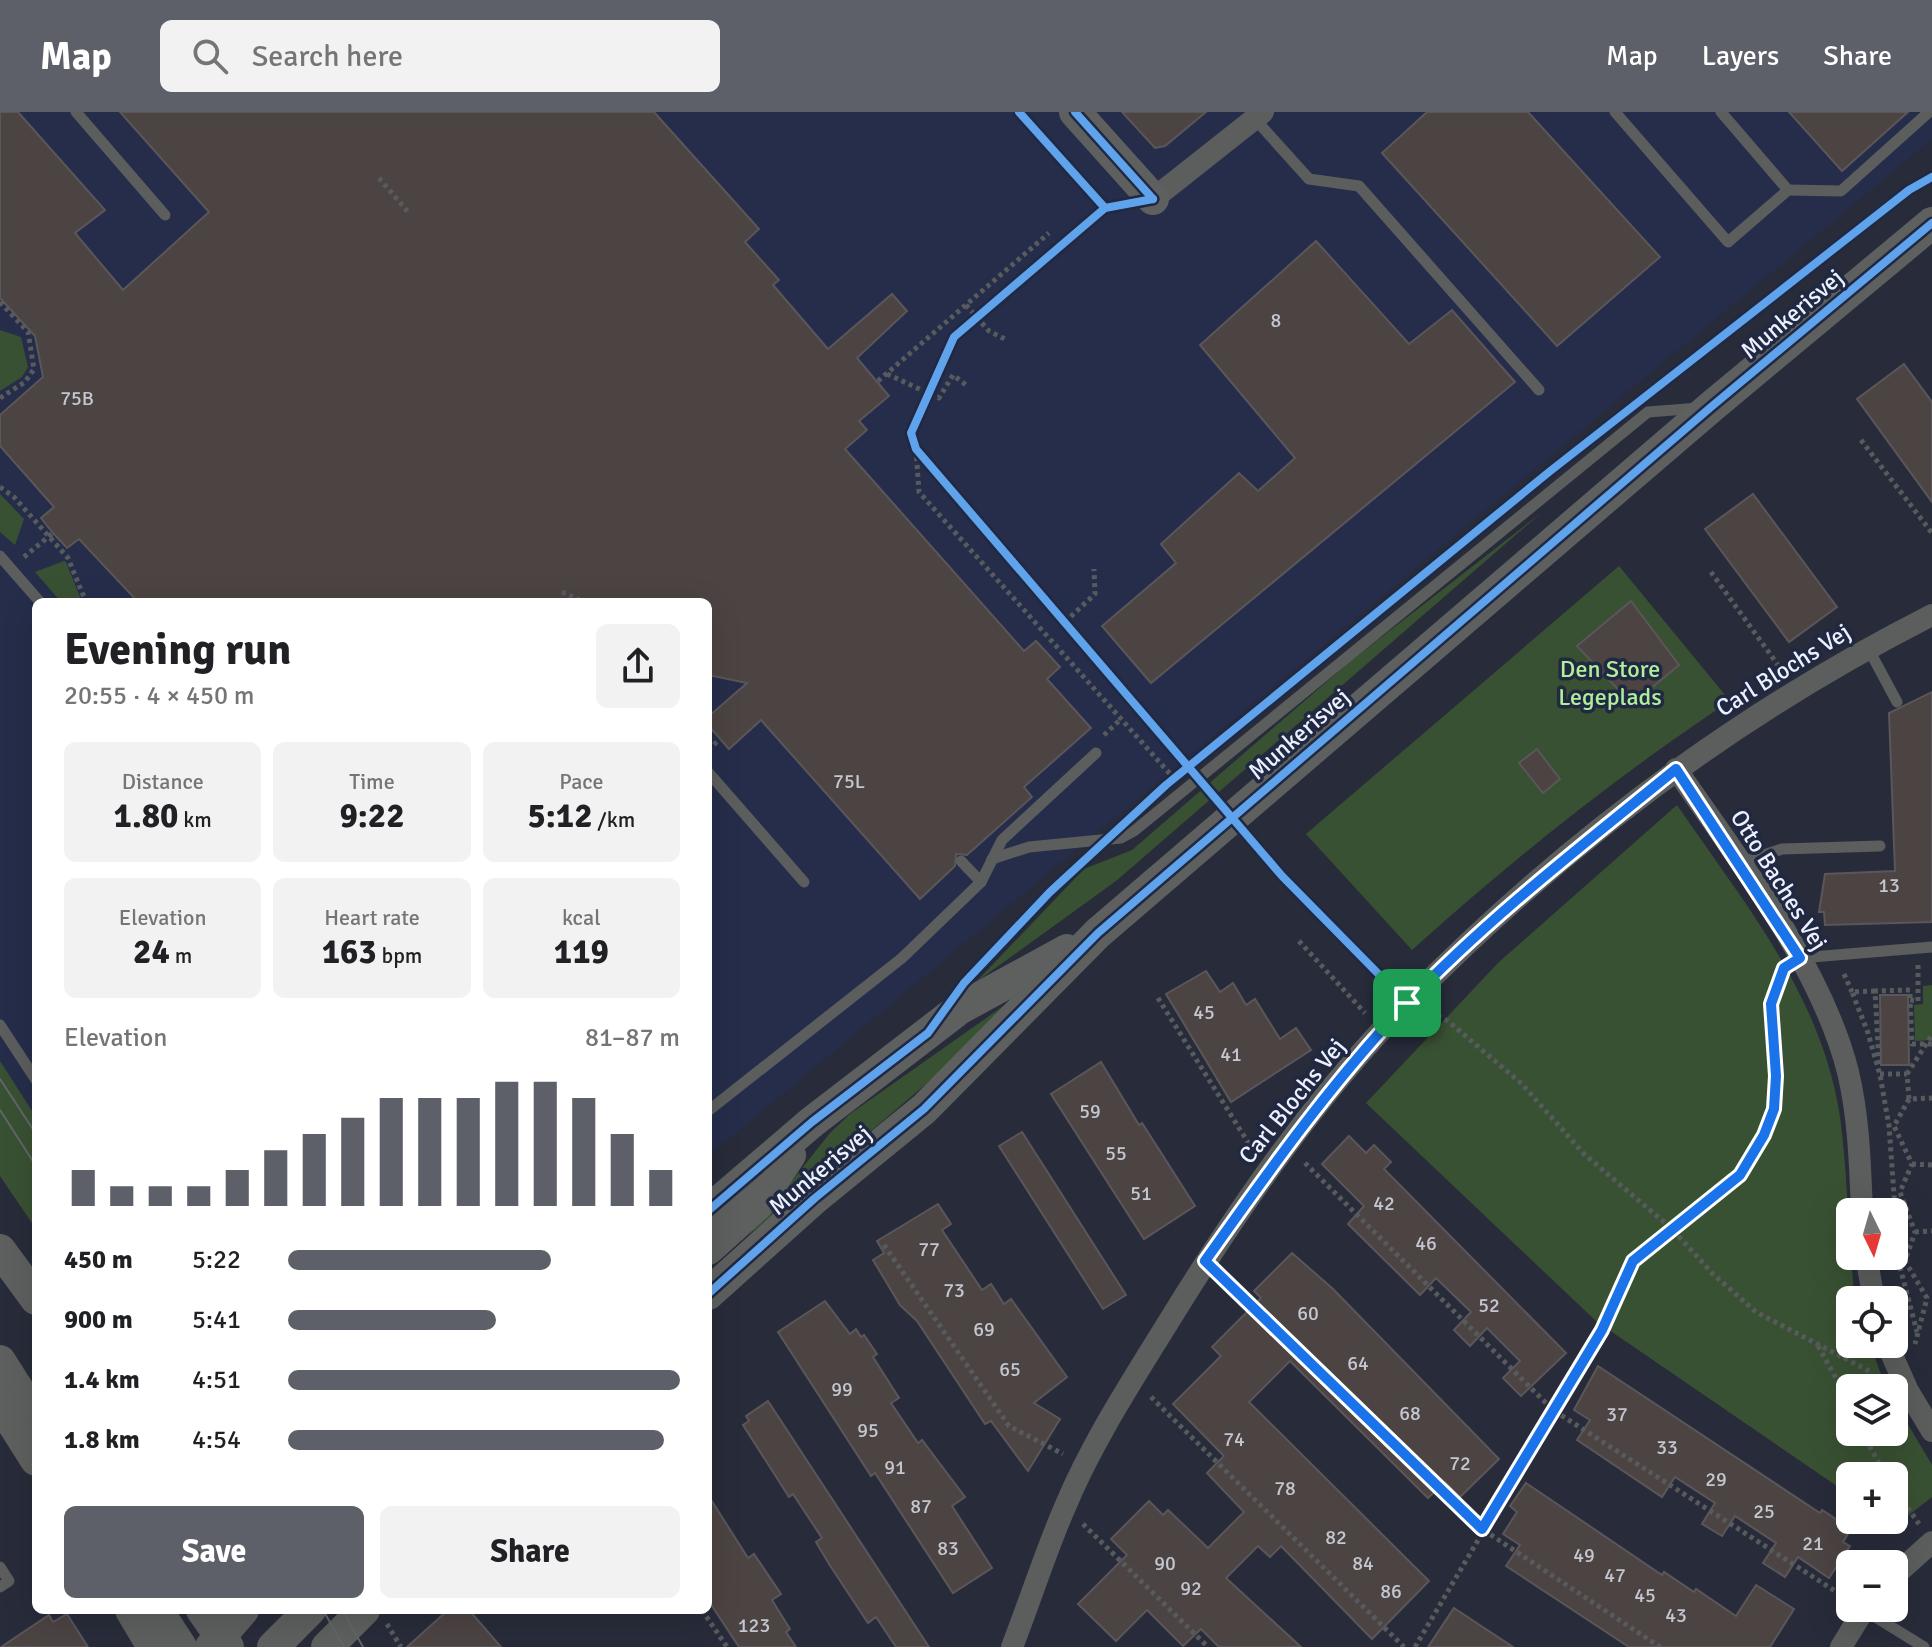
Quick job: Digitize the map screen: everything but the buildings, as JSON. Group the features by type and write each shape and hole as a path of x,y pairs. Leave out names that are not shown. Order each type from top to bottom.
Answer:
{"main road":[{"path":"1075,112 1153,199"},
{"name":"Munkerisvej","path":"712,1290 815,1198 924,1109 1098,933 1711,407 1932,223"},
{"name":"Munkerisvej","path":"712,1208 812,1122 959,1009 1098,933"},
{"path":"712,1245 757,1205 812,1122"},
{"path":"0,1250 32,1294"},
{"path":"2,1379 32,1395"},
{"path":"2,1379 32,1413"},
{"path":"2,1379 32,1450"},
{"path":"133,1614 153,1647"},
{"path":"160,1614 181,1647"},
{"path":"205,1614 225,1644 244,1614"},
{"path":"249,1614 271,1647 306,1614"},
{"path":"333,1643 360,1614"}],"street":[{"path":"1153,199 1259,115"},
{"name":"Carl Blochs Vej","path":"1012,1647 1065,1506 1085,1466 1205,1261 1288,1146 1407,1003 1538,881 1676,769 1795,689 1932,615"},
{"name":"Otto Baches Vej","path":"1676,769 1800,958 1834,1031 1847,1068 1856,1115 1861,1198"},
{"path":"1908,1391 1932,1431"},
{"path":"1908,1563 1932,1542"},
{"path":"1841,1647 1853,1622"}],"lane":[{"path":"76,112 165,215"},
{"path":"1615,112 1728,242 1788,190 1841,191 1929,112"},
{"path":"1721,112 1788,190"},
{"path":"1259,115 1309,179 1359,186 1539,390"},
{"path":"992,859 1029,847 1121,838 1134,831 1648,412 1711,407"},
{"path":"0,556 37,598"},
{"path":"1868,648 1897,702"},
{"path":"712,1108 874,983 981,882 1002,840 1096,753"},
{"path":"712,777 804,882"},
{"path":"1739,863 1782,849 1880,846"},
{"path":"961,861 981,882"},
{"path":"1800,958 1932,947"},
{"path":"0,1025 32,1074"},
{"path":"0,1567 9,1581 0,1587"},
{"path":"1885,1622 1924,1647"}],"path":[{"path":"379,178 409,213"},
{"path":"878,381 1049,233"},
{"path":"0,302 3,309 28,332 34,369 25,382 0,398"},
{"path":"966,305 989,331 1007,340"},
{"path":"966,327 988,307"},
{"path":"887,374 939,398 953,375 966,385"},
{"path":"923,407 935,380"},
{"path":"1861,440 1932,533"},
{"path":"915,445 926,461"},
{"path":"915,445 919,492 1170,782 1186,769"},
{"path":"0,487 51,534 68,558 84,598"},
{"path":"27,554 51,534"},
{"path":"1065,622 1095,594 1094,569"},
{"path":"1711,572 1795,689"},
{"path":"562,593 574,598"},
{"path":"1055,610 1076,634"},
{"path":"712,746 720,739"},
{"path":"1299,941 1382,1032"},
{"path":"1910,1000 1918,1001 1918,948"},
{"path":"1415,1647 1602,1330 1633,1261 1740,1175 1764,1135 1774,1109 1776,1076 1771,1004 1784,968 1800,958"},
{"path":"1897,1198 1892,1126 1880,1075 1852,992 1910,990 1912,1044 1929,1044"},
{"path":"1875,991 1880,1075"},
{"path":"1158,998 1267,1174"},
{"path":"1407,1003 1448,1021 1522,1084 1584,1154 1671,1228 1713,1274 1756,1312 1874,1374"},
{"path":"1892,1126 1909,1099 1907,1074 1932,1035"},
{"path":"1880,1075 1907,1074"},
{"path":"1909,1099 1932,1098"},
{"path":"1892,1126 1912,1164"},
{"path":"1288,1146 1553,1410 1836,1591"},
{"path":"1912,1164 1932,1165"},
{"path":"1897,1193 1912,1164"},
{"path":"1897,1193 1915,1232 1908,1248"},
{"path":"1915,1232 1932,1231"},
{"path":"884,1245 1009,1426 1085,1466"},
{"path":"1205,1261 1482,1529 1660,1647"},
{"path":"1904,1270 1917,1333"},
{"path":"1908,1270 1929,1298 1917,1333 1908,1391"},
{"path":"1817,1345 1836,1378"},
{"path":"1133,1380 1404,1647"},
{"path":"1065,1506 1208,1647"},
{"path":"1908,1508 1932,1542"},
{"path":"705,1614 727,1647"}],"shaded area":[{"path":"0,112 1932,112 1932,139 712,1153 712,598 32,598 32,1111 0,1061"}],"green space":[{"path":"0,330 21,337 28,367 22,377 0,391"},
{"path":"0,494 24,519 15,545 0,532"},
{"path":"1541,513 1116,881 976,982 1084,869 1132,850 1352,660"},
{"path":"66,562 80,598 58,598 35,572"},
{"name":"Den Store Legeplads","path":"1619,566 1730,701 1647,758 1566,820 1412,950 1306,834"},
{"path":"1677,805 1777,952 1816,1031 1831,1073 1843,1139 1847,1198 1836,1198 1836,1270 1852,1270 1854,1286 1836,1286 1836,1358 1875,1358 1881,1374 1836,1374 1836,1446 1908,1446 1908,1425 1932,1465 1932,1497 1908,1516 1908,1462 1836,1462 1836,1485 1596,1321 1366,1103 1499,962"},
{"path":"1932,985 1932,1040 1915,1041 1914,1005 1923,1004 1923,986"},
{"path":"1009,1002 1015,1008 749,1235 830,1133 850,1114"},
{"path":"0,1061 32,1111 32,1223 0,1176"}],"tram line":[{"path":"0,1079 32,1128"},
{"path":"0,1110 32,1160"},
{"path":"325,1614 344,1647"},
{"path":"344,1614 363,1647"}],"cycle path":[{"path":"1019,112 1105,208"},
{"path":"1075,112 1153,199"},
{"path":"712,1208 812,1122 928,1033 964,983 1050,892 1166,785 1549,472 1909,190 1932,177"},
{"path":"1153,199 1105,208 954,337 911,433 916,449 1282,876 1407,1003"},
{"path":"712,1290 815,1198 924,1109 1098,933 1711,407 1932,223"}],"route":[{"path":"1676,769 1800,958 1784,968 1771,1004 1776,1076 1774,1109 1764,1135 1740,1175 1633,1261 1602,1330 1482,1529 1205,1261 1332,1089 1407,1003 1538,881 1676,769"}]}
